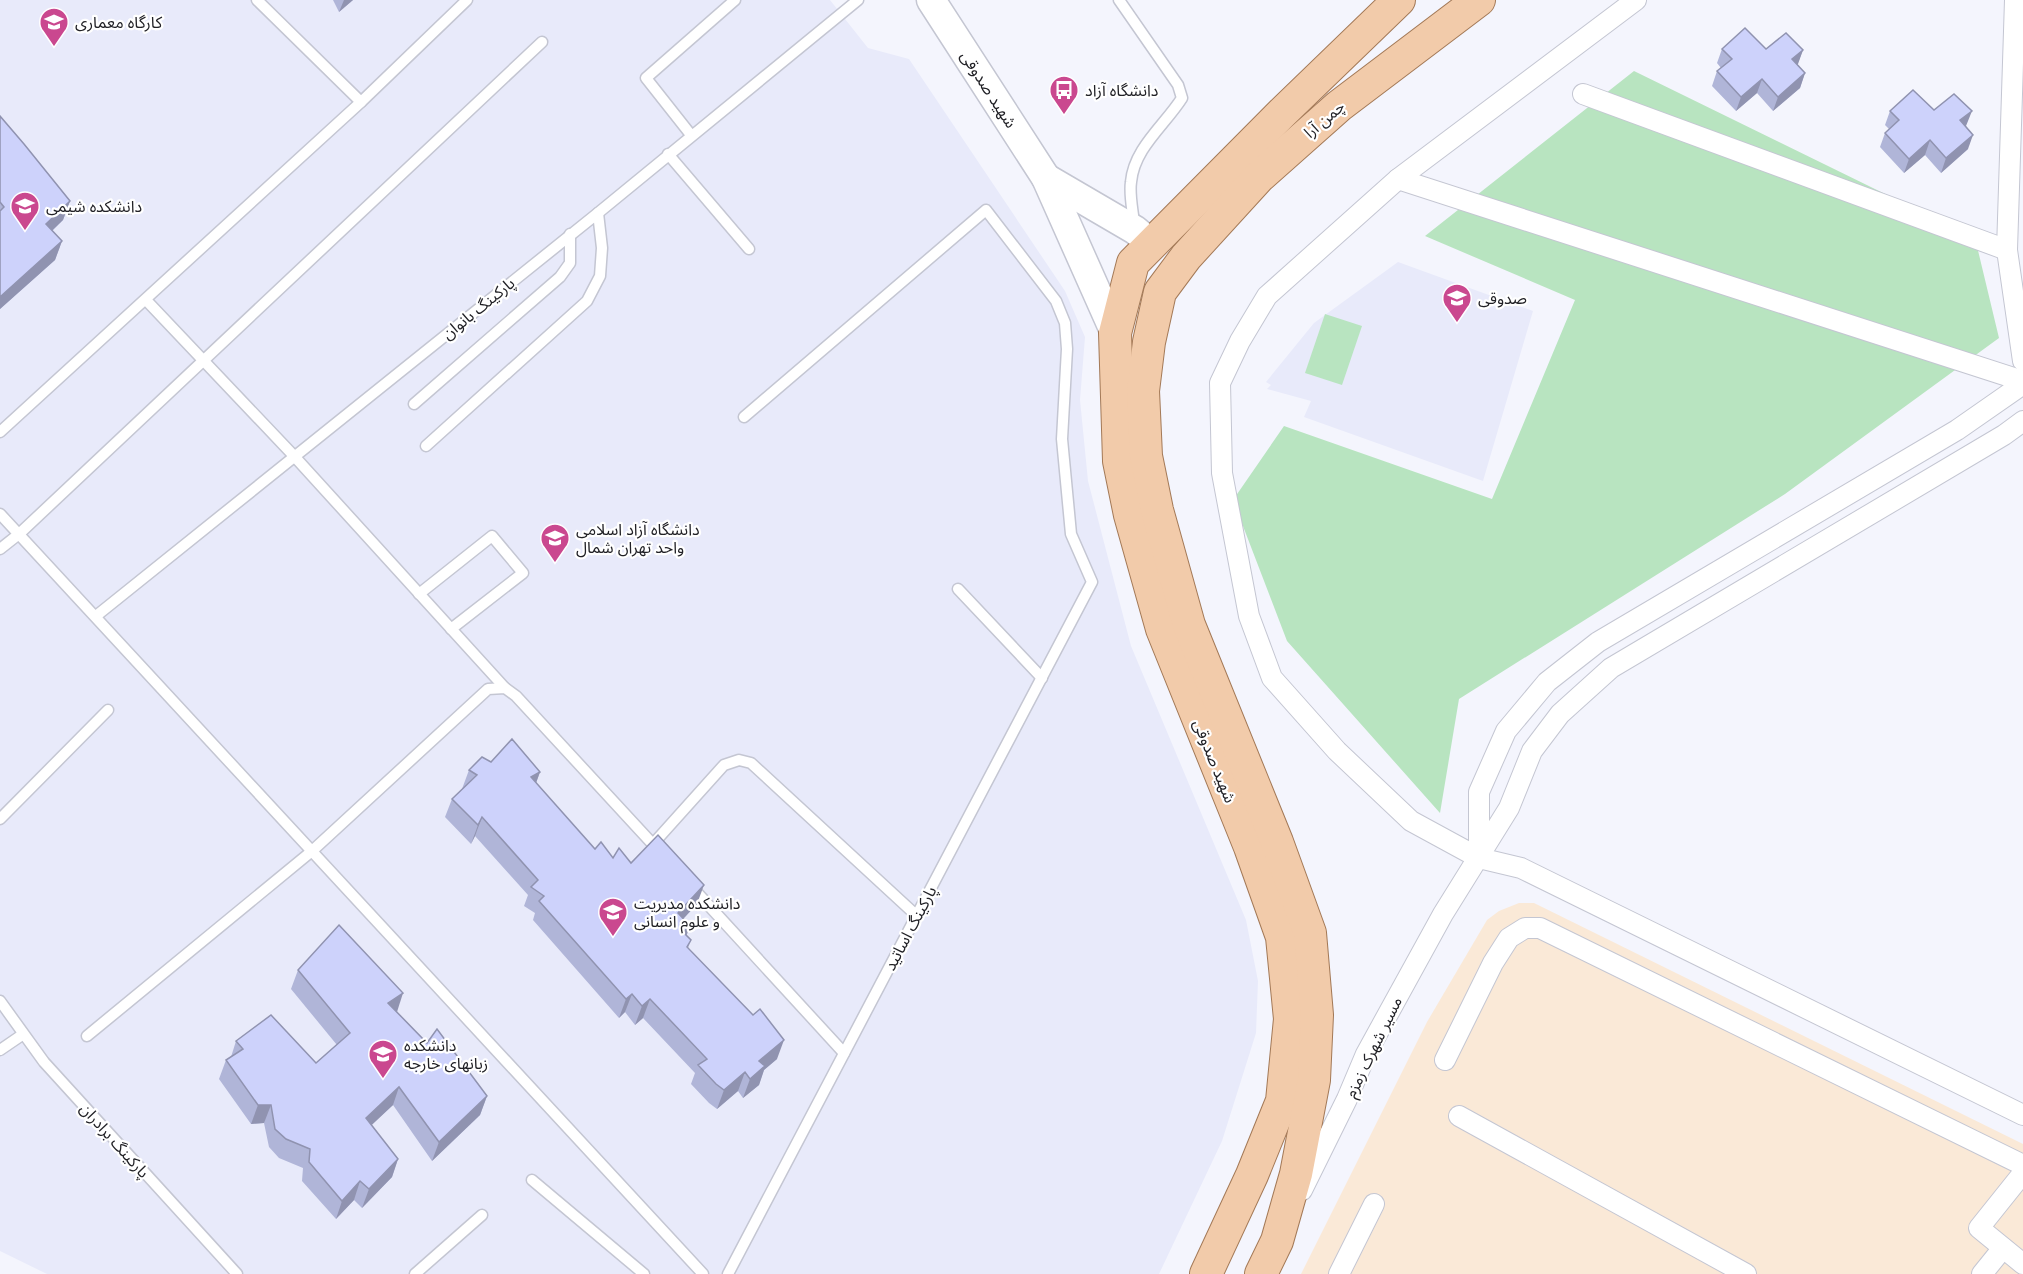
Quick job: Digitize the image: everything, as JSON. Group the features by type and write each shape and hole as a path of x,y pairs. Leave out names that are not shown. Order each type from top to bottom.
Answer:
{"main road":[{"name":"شهید صدوقی","path":"931,0 1046,178 1115,333"},
{"name":"چمن آرا","path":"1143,238 1282,113 1399,0"},
{"name":"چمن آرا","path":"1186,257 1259,177 1330,113 1479,0"},
{"path":"1046,178 1143,238"},
{"name":"شهید صدوقی","path":"1143,238 1133,263 1115,333 1119,461 1136,538 1162,629 1250,847 1282,937 1290,1019 1282,1101 1252,1175 1206,1274"},
{"name":"شهید صدوقی","path":"1186,257 1160,292 1149,342 1143,391 1146,456 1157,510 1189,625 1277,842 1310,933 1317,1015 1314,1080 1296,1174 1277,1241 1261,1274"}],"street":[{"path":"1636,0 1398,179 1267,296 1240,341 1220,383 1222,473 1249,616 1272,678 1337,751 1411,821 1479,858 1521,868 2023,1115"},
{"path":"2015,0 2007,250 2023,361"},
{"path":"1583,93 2007,250"},
{"path":"1398,179 2023,383"},
{"path":"1479,858 1479,792 1506,731 1547,682 1598,642 1957,430 2023,383"},
{"name":"مسیر شهرک زمزم","path":"1277,1241 1347,1099 1366,1054 1443,914 1509,808 1532,751 1560,714 1611,669 2004,435 2023,421"},
{"path":"1445,1060 1493,963 1509,938 1525,928 1540,928 2023,1165"},
{"path":"1314,1080 1322,1097 1336,1100 1347,1099"},
{"path":"1459,1116 1746,1274"},
{"path":"2023,1173 1979,1228 2023,1264"},
{"path":"1339,1274 1374,1204"},
{"path":"1982,1274 2003,1248"}],"lane":[{"path":"257,0 361,102"},
{"path":"0,432 361,102 467,0"},
{"path":"691,135 646,78 735,0"},
{"name":"پارکینگ بانوان","path":"96,616 598,213 858,0"},
{"path":"1119,0 1178,85 1182,98 1139,154 1131,182 1143,238"},
{"path":"0,549 19,534 204,361 542,42"},
{"path":"668,154 749,249"},
{"name":"پارکینگ اساتید","path":"728,1274 1092,582 1071,534 1062,439 1067,349 1065,323 1056,301 986,210 744,417"},
{"path":"426,446 587,302 600,276 603,248 598,213"},
{"path":"414,404 560,277 570,263 570,234"},
{"path":"146,300 294,456 505,688 516,696 669,862"},
{"path":"0,513 703,1274"},
{"path":"419,594 492,536 523,573 451,629"},
{"path":"958,590 1042,678"},
{"path":"87,1036 312,851 488,689 505,688"},
{"path":"0,819 108,710"},
{"path":"653,844 724,765 739,760 751,763 917,916"},
{"path":"685,879 844,1053"},
{"name":"پارکینگ برادران","path":"0,1001 22,1035 44,1062 237,1274"},
{"path":"0,1050 22,1035"},
{"path":"532,1180 644,1274"},
{"path":"415,1274 482,1215"}],"shaded area":[{"name":"دانشگاه آزاد اسلامی واحد تهران شمال","path":"0,0 830,0 868,48 909,59 1065,291 1085,337 1080,400 1088,481 1131,646 1246,920 1258,981 1256,1033 1222,1141 1159,1274 47,1274 0,1251"},
{"path":"1398,262 1533,311 1483,481 1304,417 1311,401 1267,389 1271,385 1266,382 1314,323"},
{"path":"1519,903 1534,903 2023,1144 2023,1274 1301,1274 1427,1022 1487,920 1499,911"}],"green space":[{"path":"1634,71 1975,238 1999,338 1785,494 1459,699 1440,813 1287,641 1233,500 1284,426 1492,499 1575,300 1425,236"},
{"path":"1325,314 1362,326 1342,385 1305,373"}],"building":[{"path":"1745,28 1766,49 1786,33 1803,50 1792,59 1805,73 1778,97 1762,79 1741,97 1717,71 1732,59 1722,49"},
{"path":"1913,90 1934,110 1954,94 1972,111 1960,120 1973,135 1946,158 1930,140 1909,159 1885,133 1899,120 1890,111"},
{"name":"دانشکده شیمی","path":"0,116 70,201 46,224 62,241 0,297 0,211 4,207 0,202"},
{"name":"دانشکده مدیریت و علوم انسانی","path":"512,739 540,772 531,777 595,849 601,842 613,858 619,848 631,863 658,835 704,885 678,913 690,926 683,932 691,940 687,947 753,1015 760,1009 784,1040 759,1061 765,1066 750,1079 745,1072 724,1090 716,1084 698,1065 707,1059 650,999 642,1006 632,994 626,999 539,901 544,896 531,887 538,880 482,817 478,825 452,799 477,775 469,770 482,757 491,762"},
{"name":"دانشکده زبانهای خارجه","path":"339,925 403,993 388,1003 427,1043 437,1029 487,1096 439,1142 399,1087 366,1118 398,1159 369,1189 360,1181 342,1201 309,1162 310,1149 286,1139 275,1129 271,1105 258,1105 226,1060 243,1049 236,1041 271,1015 316,1063 350,1033 298,970"}],"place":[{"name":"کارگاه معماری","path":"54,48"},
{"name":"دانشگاه آزاد","path":"1064,116"},
{"name":"دانشکده شیمی","path":"25,232"},
{"name":"صدوقی","path":"1457,324"},
{"name":"دانشگاه آزاد اسلامی واحد تهران شمال","path":"555,564"},
{"name":"دانشکده مدیریت و علوم انسانی","path":"613,938"},
{"name":"دانشکده زبانهای خارجه","path":"383,1080"}]}
